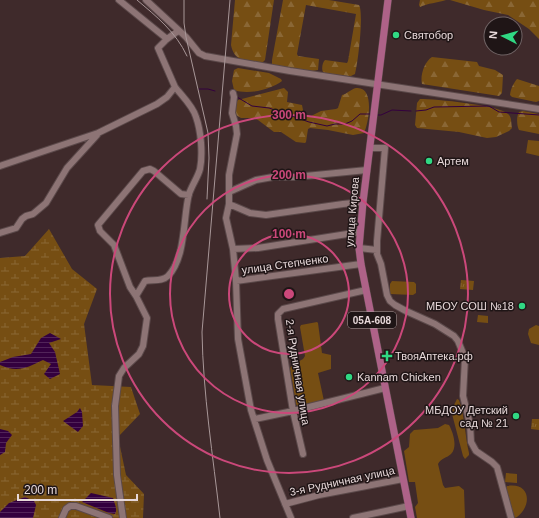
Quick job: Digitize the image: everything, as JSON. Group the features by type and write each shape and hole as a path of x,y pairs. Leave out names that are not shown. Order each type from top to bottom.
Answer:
{"main road":[{"name":"улица Кирова","path":"388,0 371,148 363,202 359,248 411,518"}],"street":[{"path":"119,0 167,39"},
{"path":"146,0 186,37 199,53 205,56 267,68 539,109"},
{"path":"136,296 145,282 168,277 177,263 184,232 189,196 200,170 201,153 196,116 175,87 158,48 178,31"},
{"path":"0,166 98,133 157,104 167,97 175,87"},
{"path":"233,93 232,113 237,134 229,175 226,218 233,250 236,281 238,339 249,403 267,460 291,518"},
{"path":"0,233 16,228 22,219 33,214 46,203 67,168 98,133"},
{"path":"371,148 385,148 377,250 387,296 400,308 435,324 454,336 460,346 465,358 462,396 470,424 471,442 476,450 497,467 510,518"},
{"path":"123,518 117,475 115,406 119,376 124,368 139,354 143,346 147,318 130,287 114,245 100,231 98,225 143,171 147,169 154,171 181,194 189,196"},
{"path":"229,192 256,180 273,177 296,177 367,170"},
{"path":"228,204 250,214 266,215 363,202"},
{"path":"233,250 258,248 360,232"},
{"path":"359,248 377,250"},
{"name":"улица Степченко","path":"236,281 361,264"},
{"name":"2-я Рудничная улица","path":"303,454 293,412 278,319 279,312 283,309 366,290"},
{"path":"255,420 293,412 385,388"},
{"name":"3-я Рудничная улица","path":"285,504 320,495 403,479"},
{"path":"62,518 66,509 70,506 76,506 109,518"},
{"path":"353,518 409,506"}],"green space":[{"path":"235,0 274,0 265,60 263,62 242,60 235,55 233,51 231,45"},
{"path":"283,0 329,0 359,5 361,27 358,60 355,74 348,76 324,73 322,69 325,60 347,63 356,14 306,5 297,54 298,56 319,59 318,70 312,71 272,65"},
{"path":"420,0 446,0 420,7"},
{"path":"450,0 539,0 539,39 523,25 523,16 510,16"},
{"path":"432,57 477,62 479,66 495,70 503,75 502,93 499,96 422,84 423,69"},
{"path":"238,68 269,73 282,81 259,91 246,92 234,90 232,81 234,70"},
{"path":"517,79 539,86 539,101 536,102 512,97 510,95 512,86"},
{"path":"284,88 288,92 287,102 302,105 304,115 309,117 321,111 338,108 342,95 356,88 362,89 366,93 369,106 368,121 364,133 353,135 310,128 308,129 305,143 296,142 281,132 274,132 258,120 253,118 241,118 236,115 235,105 238,100"},
{"path":"420,99 466,103 493,108 508,114 511,120 512,128 496,137 487,138 459,132 417,128 415,125 417,103"},
{"path":"523,111 539,114 539,134 519,130 517,116 519,112"},
{"path":"528,140 539,141 539,156 526,153"},
{"path":"49,229 72,269 97,289 84,324 92,385 131,387 140,414 118,437 126,475 144,494 143,518 0,518 0,258 25,256"},
{"path":"461,280 474,281 473,290 460,289"},
{"path":"392,281 414,282 416,284 416,293 413,295 390,294 390,284"},
{"path":"478,315 488,316 488,323 477,322"},
{"path":"317,322 322,353 331,355 331,369 318,373 324,401 298,407 296,404 290,368 305,356 300,327 301,325"},
{"path":"536,325 539,326 539,345 531,343 528,334 529,329"},
{"path":"457,399 459,400 463,413 469,453 465,459 452,414 453,407"},
{"path":"532,419 539,419 539,430 531,429"},
{"path":"445,424 449,425 452,432 454,448 451,454 441,460 438,464 445,488 459,486 464,490 465,518 417,518 415,507 418,503 415,482 409,482 404,451 409,447 410,434 414,430 438,428"},
{"path":"506,473 517,474 517,483 505,482"},
{"path":"507,486 521,488 525,491 527,496 525,507 515,518 506,489"}],"shaded area":[{"path":"50,333 61,339 49,343 55,352 60,374 50,379 44,374 51,364 43,360 17,369 0,365 0,362 13,357 31,354 41,338"},
{"path":"80,408 82,412 83,426 78,432 63,421 77,412"},
{"path":"0,429 8,431 12,435 6,443 5,452 0,455"},
{"path":"91,493 113,498 116,508 115,514 82,502"},
{"path":"25,497 34,501 36,505 33,518 0,518 0,512 9,503"}],"waterway":[{"path":"199,89 215,91"},
{"path":"237,97 252,106 269,108 309,122 327,126 345,124 352,121 360,114 370,114"},
{"path":"416,111 434,107 489,106 499,112 539,115"},
{"path":"377,115 381,115 392,110 411,111"}],"railway":[{"path":"137,0 158,18 171,32 187,56"},
{"path":"184,0 184,23 186,37 208,133 209,158 207,199"},
{"path":"220,518 206,402 202,332 230,0"}],"place":[{"name":"Святобор","path":"396,35"},
{"name":"Артем","path":"429,161"},
{"name":"МБОУ СОШ №18","path":"522,306"},
{"name":"ТвояАптека.рф","path":"387,356"},
{"name":"Kannam Chicken","path":"349,377"},
{"name":"МБДОУ Детский сад № 21","path":"516,416"}]}
